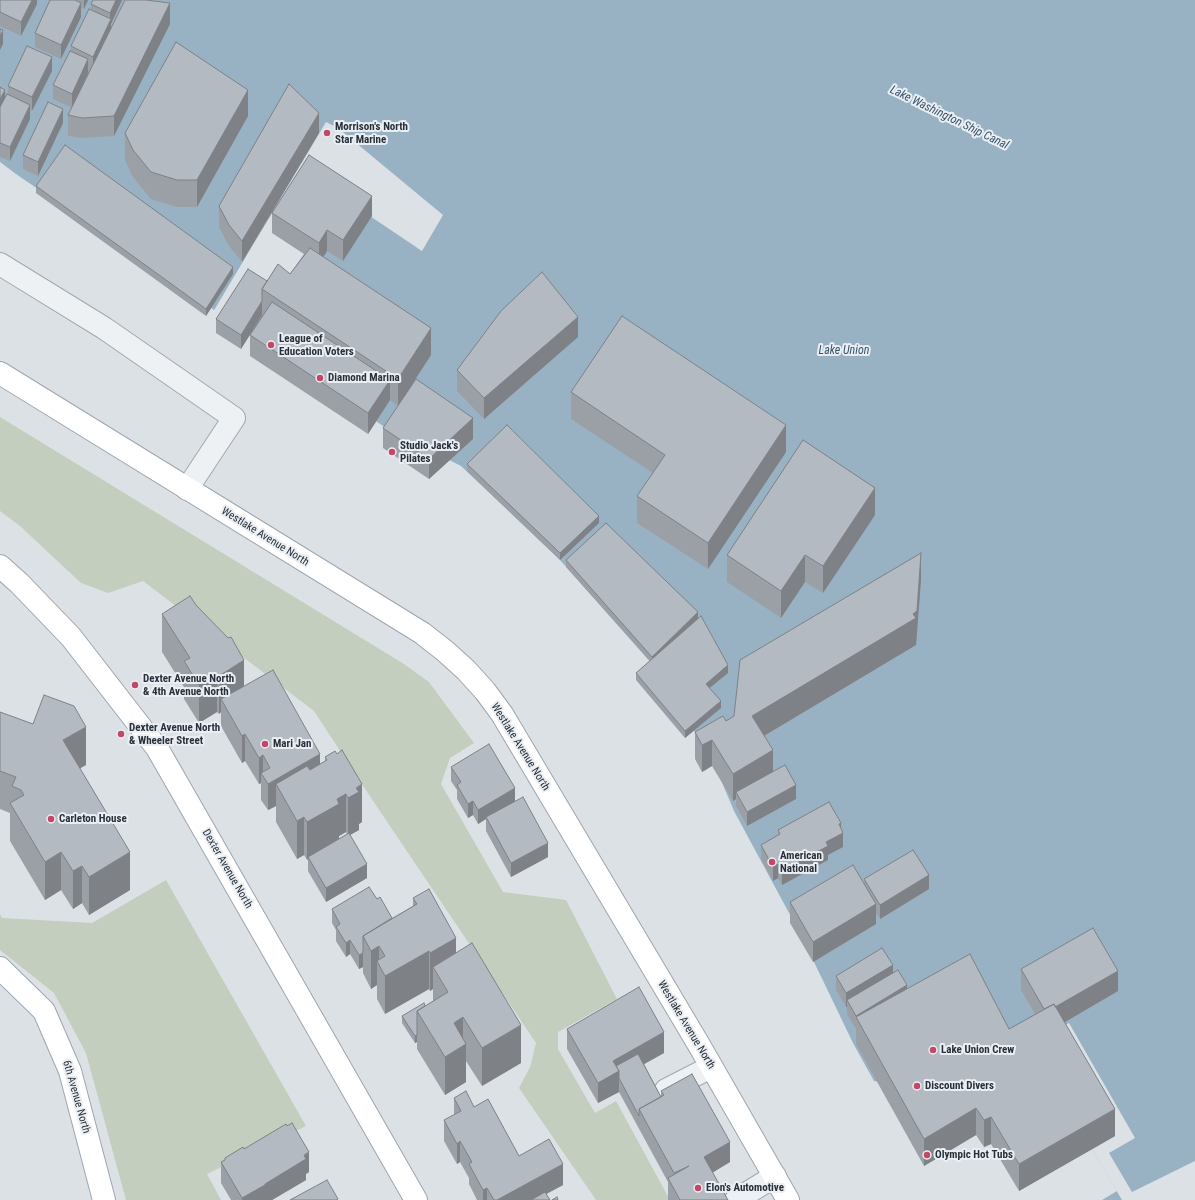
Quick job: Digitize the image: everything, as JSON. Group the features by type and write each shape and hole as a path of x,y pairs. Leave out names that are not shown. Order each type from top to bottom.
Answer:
{"main road":[{"name":"Westlake Avenue North","path":"0,373 422,633 466,670 485,691 502,714 788,1200"},
{"name":"Dexter Avenue North","path":"0,566 20,584 71,636 157,748 416,1200"},
{"name":"6th Avenue North","path":"0,968 44,1011 70,1071 104,1200"}],"lane":[{"path":"0,264 104,328 234,418 187,489"},
{"path":"665,1090 711,1067"},
{"path":"736,1200 775,1176"}],"green space":[{"path":"0,417 404,664 429,682 474,743 450,758 441,784 503,892 566,900 617,999 558,1032 558,1049 595,1113 616,1101 670,1200 596,1200 519,1088 530,1067 536,1043 314,711 143,581 108,593 81,583 20,526 0,511"},
{"path":"166,880 306,1126 207,1174 221,1200 126,1200 86,1053 54,993 0,950 0,914 2,918 92,923"}],"water":[{"name":"Lake Union","path":"0,0 1195,0 1195,1200 1102,1200 1117,1191 1092,1149 1115,1136 874,1081 853,1043 802,937 734,811 713,761 652,664 560,560 461,466 386,428 0,162"}],"pier":[{"path":"326,122 338,128 443,215 422,251 343,198 251,338 213,312"},
{"path":"1069,1023 1135,1138 1109,1153 1132,1192 1195,1161 1195,1200 1122,1200 1092,1149 1115,1136 1054,1031"}],"building":[{"path":"0,0 32,0 21,22 0,12"},
{"path":"50,0 75,0 81,3 61,45 35,33"},
{"path":"93,0 116,0 110,13 91,4"},
{"path":"125,0 146,0 170,3 114,116 82,118 68,115"},
{"path":"89,9 111,19 93,57 71,46"},
{"path":"0,29 3,30 0,36"},
{"path":"176,42 248,90 197,180 177,180 151,172 133,150 125,133"},
{"path":"27,46 52,57 32,97 8,86"},
{"path":"70,51 88,59 72,94 53,85"},
{"path":"289,84 319,113 242,241 229,225 219,206"},
{"path":"0,87 5,90 0,99"},
{"path":"7,94 30,105 10,147 0,143 0,107"},
{"path":"48,102 63,109 38,162 23,155"},
{"path":"65,145 233,267 206,309 36,186"},
{"path":"309,155 372,196 343,240 327,230 319,243 272,213"},
{"path":"310,248 431,328 398,379 262,289 278,264 290,274"},
{"path":"248,269 267,281 262,289 262,301 241,335 216,319"},
{"path":"542,272 578,317 484,398 457,370 501,311"},
{"path":"272,302 390,380 368,413 250,335"},
{"path":"622,316 786,425 708,543 637,496 665,455 571,392"},
{"path":"416,379 473,418 429,459 383,428"},
{"path":"507,425 599,516 560,553 467,464"},
{"path":"803,440 875,488 823,566 805,555 781,591 727,555"},
{"path":"606,523 698,612 652,657 566,560"},
{"path":"921,553 917,611 913,614 916,618 752,716 773,750 733,774 712,740 702,745 695,732 723,716 726,721 734,716 740,660"},
{"path":"190,596 196,605 228,638 231,637 244,660 219,676 217,674 199,685 184,661 190,658 162,614"},
{"path":"701,616 728,665 706,684 721,701 685,731 636,673"},
{"path":"273,670 320,754 268,784 261,773 270,768 263,755 259,758 245,734 242,736 221,699"},
{"name":"Carleton House","path":"44,695 74,706 86,727 63,740 130,852 89,877 82,866 73,871 61,852 45,862 10,803 24,795 21,790 12,786 16,777 0,771 0,712 33,724"},
{"path":"489,744 515,788 478,810 473,801 468,804 457,785 461,782 451,767"},
{"path":"342,750 362,784 356,788 359,792 348,798 346,794 337,799 339,804 307,822 304,817 297,821 276,784 307,766 310,770 327,760 325,757 335,751 337,754"},
{"path":"785,765 796,785 747,812 736,792"},
{"path":"523,797 548,843 511,863 486,817"},
{"path":"829,802 841,823 839,824 843,833 826,842 828,846 782,871 778,864 773,867 761,845 780,834 778,830"},
{"path":"349,833 367,864 326,888 308,857"},
{"path":"913,850 929,875 880,905 864,879"},
{"path":"853,865 876,904 813,942 790,902"},
{"path":"369,887 377,899 380,897 392,918 363,936 363,953 359,955 350,940 346,943 336,927 340,924 332,909"},
{"path":"429,889 456,938 430,953 429,951 385,976 377,961 385,956 379,946 371,951 363,936 417,904 413,898"},
{"path":"1093,928 1118,971 1055,1007 1054,1004 1044,1009 1021,969"},
{"path":"472,943 521,1025 482,1048 463,1017 454,1023 466,1044 445,1057 417,1011 448,992 433,967"},
{"path":"882,948 893,965 846,993 836,976"},
{"path":"970,954 1009,1029 1054,1004 1115,1109 1019,1164 991,1117 984,1120 976,1108 924,1139 856,1017"},
{"path":"898,970 907,985 856,1016 847,1000"},
{"path":"639,987 664,1032 613,1061 619,1071 598,1083 567,1029"},
{"path":"424,1003 425,1006 417,1011 417,1035 415,1036 402,1016"},
{"path":"638,1054 661,1097 639,1109 639,1116 619,1078 619,1071 616,1066"},
{"path":"692,1074 730,1142 704,1157 728,1200 680,1200 668,1178 689,1166 674,1173 639,1109 664,1095 661,1091"},
{"path":"466,1091 474,1107 488,1099 519,1156 549,1139 563,1164 497,1200 494,1200 487,1188 483,1190 469,1164 472,1162 460,1141 457,1144 444,1120 461,1111 454,1098"},
{"path":"292,1123 309,1152 304,1155 306,1159 242,1198 221,1162 243,1147 244,1149 286,1124 287,1126"},
{"path":"327,1180 338,1199 290,1200"},
{"path":"545,1192 550,1200 531,1200"}],"place":[{"name":"Morrison's North Star Marine","path":"327,133"},
{"name":"League of Education Voters","path":"271,345"},
{"name":"Diamond Marina","path":"320,378"},
{"name":"Studio Jack's Pilates","path":"392,452"},
{"name":"Dexter Avenue North & 4th Avenue North","path":"135,685"},
{"name":"Dexter Avenue North & Wheeler Street","path":"121,734"},
{"name":"Mari Jan","path":"265,744"},
{"name":"Carleton House","path":"51,819"},
{"name":"American National","path":"772,862"},
{"name":"Lake Union Crew","path":"933,1050"},
{"name":"Discount Divers","path":"917,1086"},
{"name":"Olympic Hot Tubs","path":"927,1155"},
{"name":"Elon's Automotive","path":"698,1188"}],"water label":[{"name":"Lake Washington Ship Canal","path":"949,118"}]}
